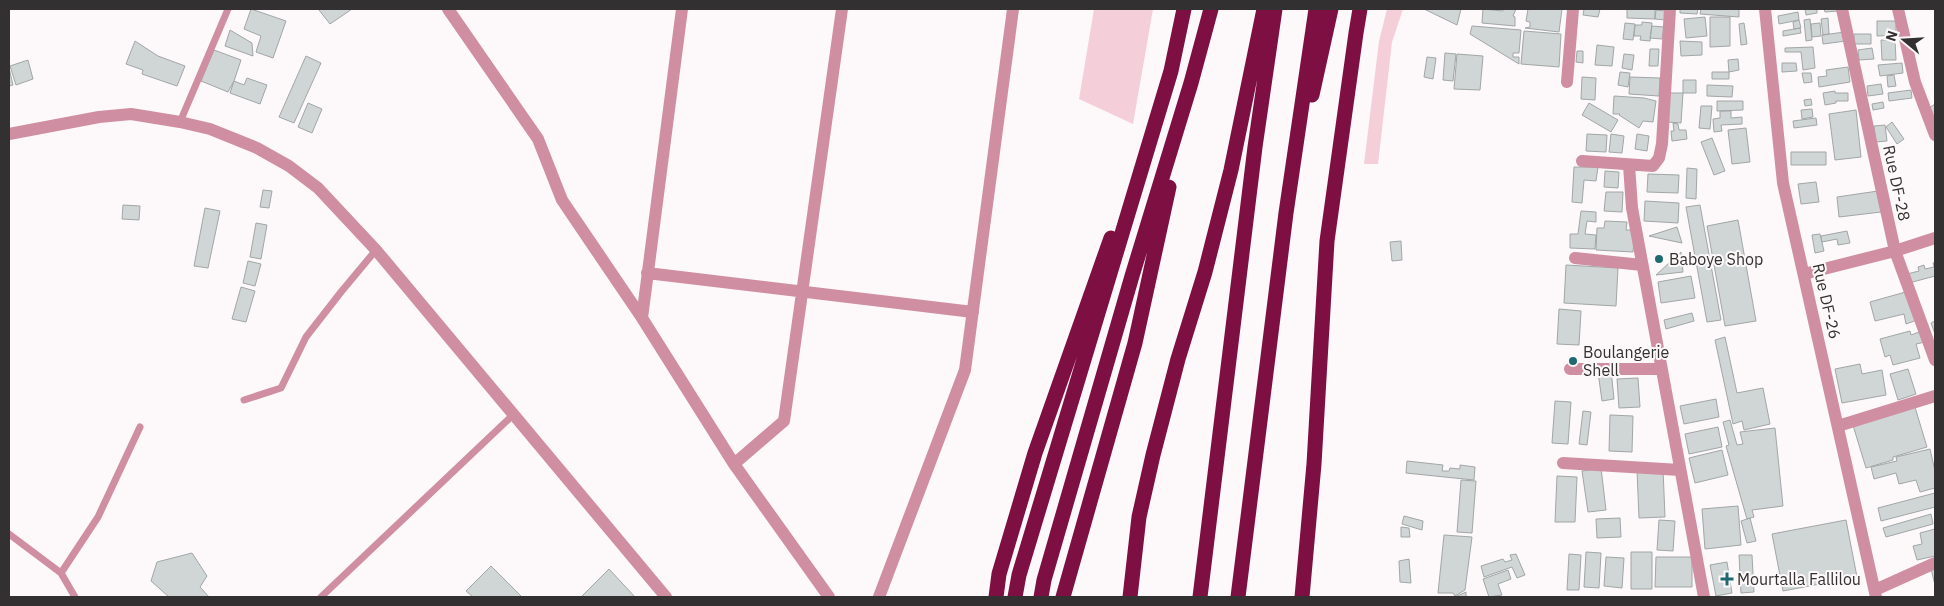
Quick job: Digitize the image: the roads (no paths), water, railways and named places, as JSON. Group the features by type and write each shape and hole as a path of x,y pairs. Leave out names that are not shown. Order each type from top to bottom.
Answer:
{"highway":[{"path":"1015,597 1019,575 1171,71 1184,9"},
{"path":"1041,597 1044,580 1191,83 1211,9"},
{"path":"1130,597 1139,517 1153,455 1178,358 1205,272 1229,179 1264,9"},
{"path":"1200,597 1255,148 1275,9"},
{"path":"1238,597 1286,213 1316,9"},
{"path":"1286,213 1331,9"},
{"path":"1302,597 1314,464 1327,240 1360,9"},
{"path":"996,597 1000,574 1035,452 1171,71"},
{"path":"1063,597 1135,343 1191,83"}],"street":[{"path":"448,9 538,139 562,200 642,318 734,464 830,597"},
{"path":"642,318 682,9"},
{"path":"734,464 784,421 842,9"},
{"path":"879,597 965,370 1013,9"},
{"path":"1567,82 1573,9"},
{"path":"1582,161 1653,166 1659,158 1662,144 1670,9"},
{"name":"Rue DF-26","path":"1765,9 1783,183 1876,594"},
{"name":"Rue DF-28","path":"1842,9 1895,250 1935,360"},
{"path":"1898,9 1915,82 1935,135"},
{"path":"9,134 99,117 131,114 180,122 218,132 257,148 288,166 318,188 376,250 666,597"},
{"path":"1629,165 1632,208 1704,597"},
{"path":"1804,274 1935,238"},
{"path":"1575,258 1642,265"},
{"path":"648,274 973,312"},
{"path":"1570,369 1662,370"},
{"path":"1838,426 1935,396"},
{"path":"1563,463 1680,470"},
{"path":"1876,594 1935,563"}],"lane":[{"path":"180,122 228,9"},
{"path":"244,400 281,388 306,337 376,250"},
{"path":"321,597 514,414"},
{"path":"61,573 98,517 140,427"},
{"path":"9,534 61,573 75,597"}],"place":[{"name":"Baboye Shop","path":"1659,259"},
{"name":"Boulangerie Shell","path":"1573,361"},
{"name":"Mourtalla Fallilou","path":"1727,579"}]}
